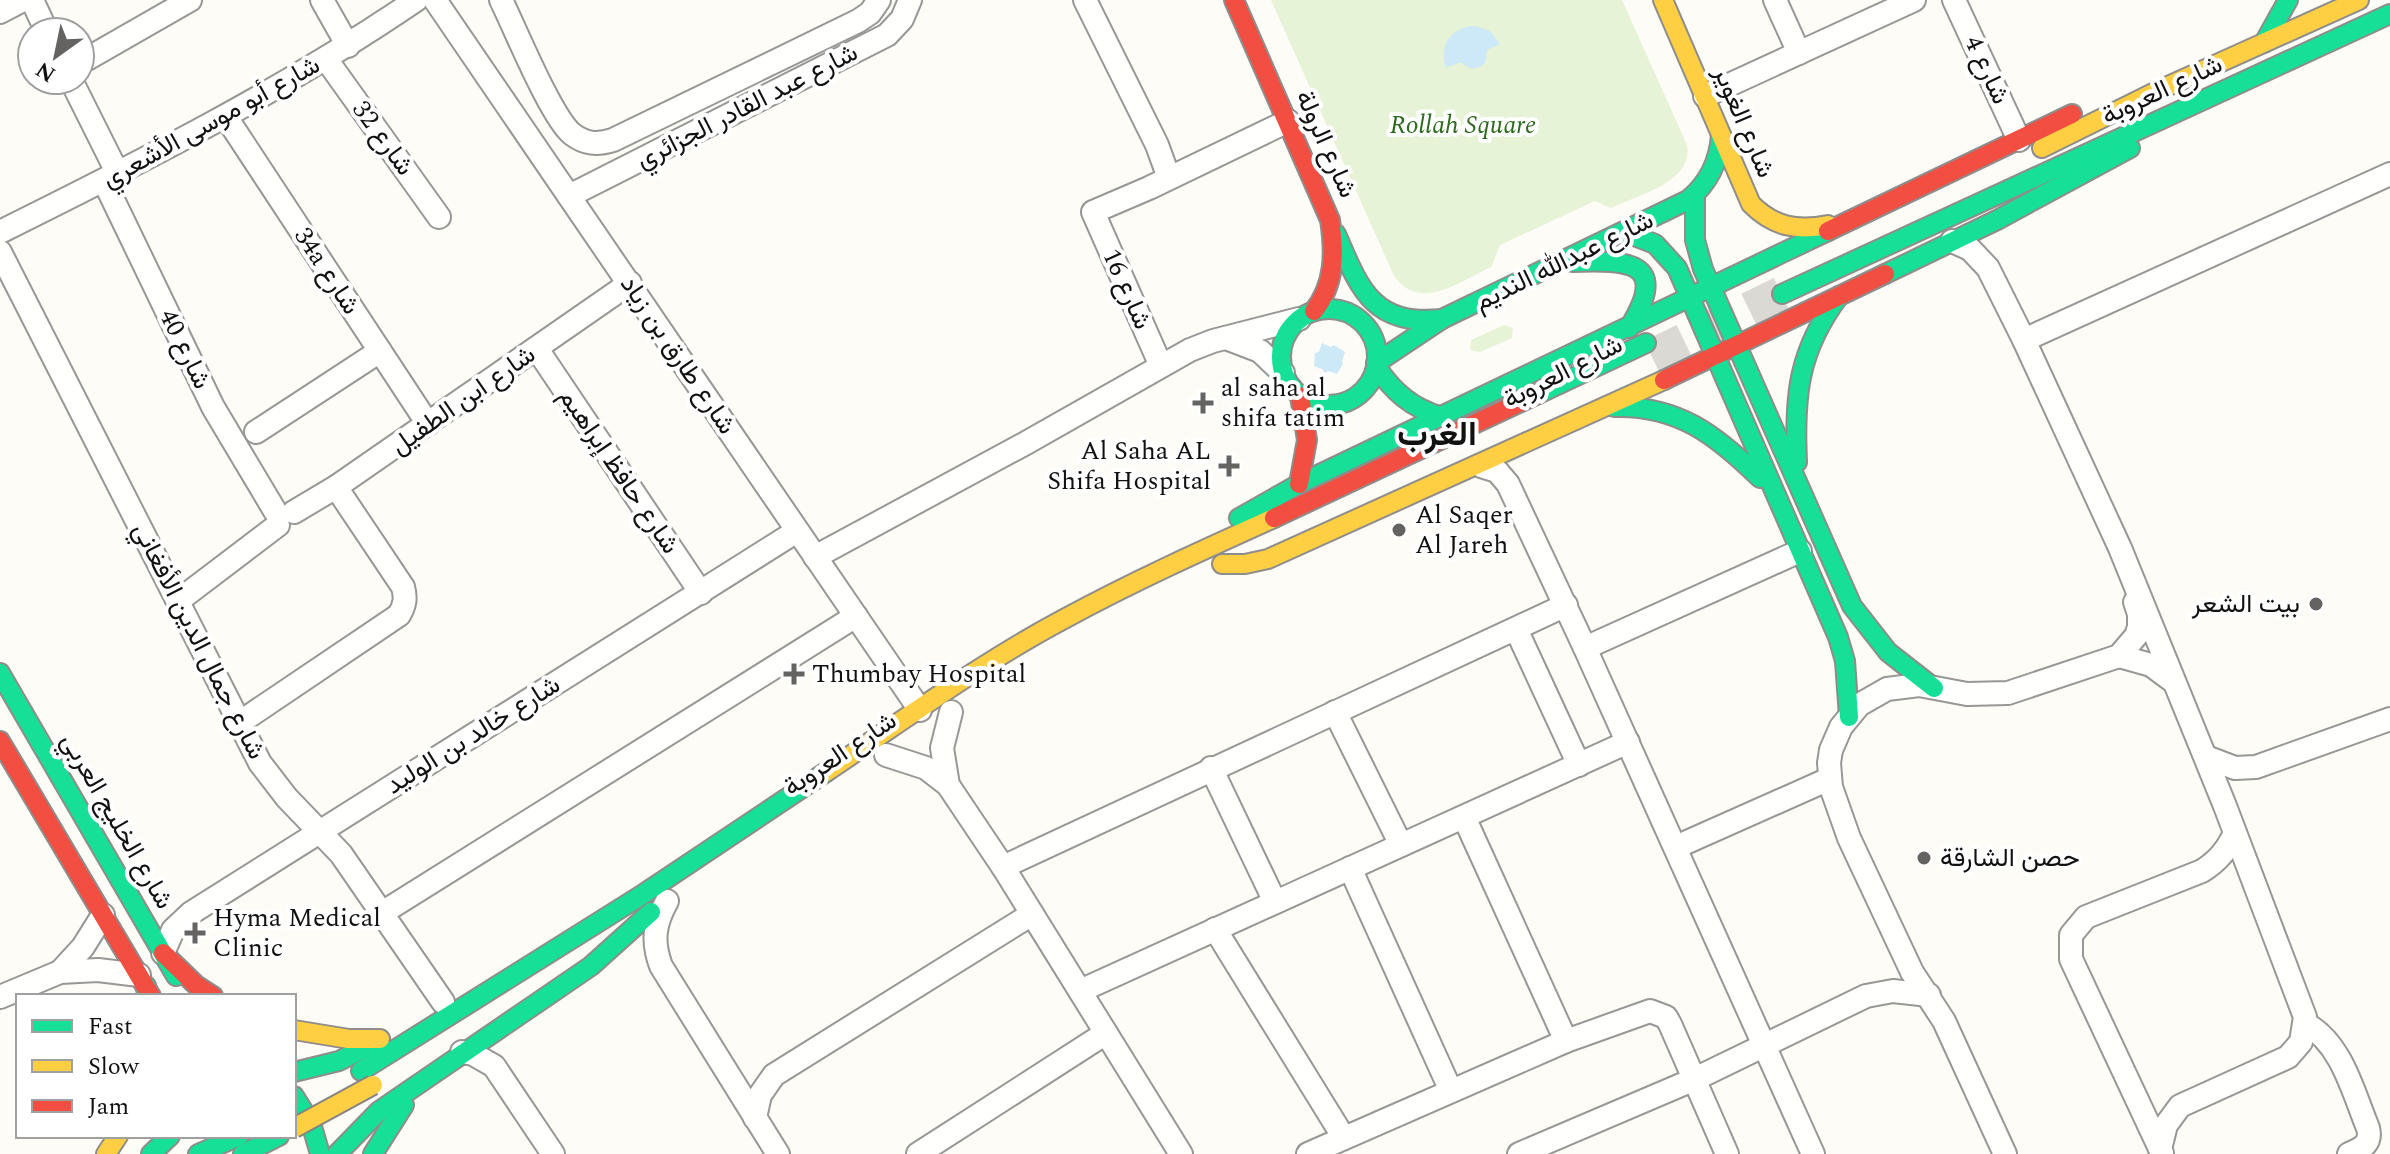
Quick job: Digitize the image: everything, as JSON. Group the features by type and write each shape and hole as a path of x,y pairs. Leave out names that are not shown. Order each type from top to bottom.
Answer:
{"street":[{"path":"0,12 23,0"},
{"path":"96,54 190,0"},
{"path":"322,0 348,46"},
{"name":"شارع أبو موسى الأشعري","path":"0,232 226,117 348,46 416,0"},
{"name":"شارع طارق بن زياد","path":"435,0 856,616 919,726"},
{"path":"501,0 554,109 568,131 589,143 601,144 870,13 879,0"},
{"name":"شارع عبد القادر الجزائري","path":"569,196 852,54 894,29 910,0"},
{"path":"1085,0 1154,137 1169,178 1288,121"},
{"name":"شارع الرولة","path":"1234,0 1330,220 1333,248 1331,276 1322,303 1307,315"},
{"name":"شارع الغوير","path":"1663,0 1744,193 1760,214 1783,227 1810,229 1855,219"},
{"path":"1775,0 1799,53"},
{"path":"1705,96 1914,0"},
{"name":"شارع 4","path":"1954,0 2019,140"},
{"path":"2264,43 2288,0"},
{"name":"شارع العروبة","path":"1986,176 2157,91 2359,0"},
{"name":"شارع العروبة","path":"1857,239 1777,288 2170,115 2390,14"},
{"path":"841,28 852,54"},
{"name":"شارع 32","path":"326,59 439,217"},
{"path":"1211,545 1244,515 1299,484 2093,104 2125,95 2157,91"},
{"name":"شارع 40","path":"78,96 213,407 282,516"},
{"path":"522,126 554,109"},
{"path":"1452,455 1216,567 1268,559 1608,407 1997,220 2107,163 2170,115"},
{"name":"34a شارع","path":"226,117 428,424"},
{"name":"شارع عبدالله النديم","path":"1376,365 1442,319 1681,205 1695,195 1712,174 1721,135"},
{"path":"2024,340 2390,174"},
{"name":"شارع 16","path":"1161,366 1093,212 1169,178"},
{"path":"1695,195 1695,240 1703,269 1852,606 1896,661 1934,688"},
{"path":"1330,220 1357,280 1371,301 1404,319 1442,319"},
{"path":"1988,268 1988,238 1997,220"},
{"path":"1624,232 1645,238 1664,251 1677,268 1838,637 1845,661 1849,717"},
{"path":"1952,241 1970,249 1988,268 2120,548 2206,757 2306,1024 2301,1042 2288,1057 2180,1106 2166,1125 2162,1151"},
{"name":"شارع جمال الدين الأفغاني","path":"0,252 239,723 273,781 341,854 443,1002"},
{"path":"1561,262 1619,262 1640,271 1646,294 1629,328"},
{"name":"شارع ابن الطفيل","path":"178,601 282,516 336,487 630,283"},
{"path":"1798,482 1795,407 1801,365 1816,328 1840,295"},
{"path":"815,557 1201,345 1225,338 1307,315 1341,311 1364,325 1376,350 1376,365 1371,379 1353,399 1326,405 1300,396 1283,373 1260,351 1225,338"},
{"path":"1283,373 1281,349 1284,338 1307,315"},
{"name":"شارع حافظ إبراهيم","path":"537,349 701,593"},
{"name":"شارع العروبة","path":"878,760 1061,620 1211,545 1649,350 1510,428"},
{"path":"256,432 380,351"},
{"path":"1376,365 1398,396 1419,409 1442,417"},
{"path":"1299,484 1309,434 1300,396"},
{"path":"1608,407 1646,407 1690,421 1731,449 1774,492"},
{"path":"1481,466 1497,471 1508,484 1566,605 1813,1154"},
{"path":"239,723 399,615 404,606 406,597 403,587 336,487"},
{"name":"شارع خالد بن الوليد","path":"163,953 167,940 181,920 797,531"},
{"path":"2005,1154 1944,1021 1912,972 1867,878 1849,838 1829,779 1829,763 1835,738 1849,717 1859,705 1887,689 1903,686 1980,695 2008,693 2119,656 2136,636 2140,620 2122,567 2120,548"},
{"path":"1585,648 1800,551"},
{"path":"1003,867 1566,605"},
{"path":"382,913 856,616"},
{"path":"1516,629 1579,765"},
{"path":"2119,656 2151,665 2177,686"},
{"name":"شارع الخليج العربي","path":"1,678 187,994"},
{"path":"948,785 942,748 956,709"},
{"name":"شارع العروبة","path":"296,1127 645,893 919,726 956,709"},
{"path":"1335,712 1401,845"},
{"path":"2206,757 2235,768 2256,767 2390,719"},
{"path":"0,741 146,988"},
{"path":"1080,991 1628,742"},
{"path":"878,760 926,768 948,785 1003,867 1181,1154"},
{"path":"2225,806 2235,788 2256,767"},
{"path":"1211,768 1275,902"},
{"path":"1679,855 1829,779"},
{"path":"1464,817 1566,1041"},
{"path":"2162,1151 2071,959 2069,943 2071,935 2086,917 2215,863 2227,850 2235,833"},
{"path":"1350,868 1451,1091"},
{"path":"296,1072 345,1060 443,1002 583,911 613,898 645,893"},
{"path":"337,1154 370,1118 591,966 666,902"},
{"path":"666,902 655,933 655,950 666,975 778,1154"},
{"name":"شارع العروبة","path":"296,1107 367,1078 666,902"},
{"path":"726,1072 750,1079 774,1075 1032,914"},
{"path":"60,972 83,947 103,915"},
{"path":"1215,929 1344,1138"},
{"path":"163,953 210,994"},
{"path":"0,997 60,972 98,970 146,988"},
{"path":"1519,1154 1695,1079 1866,996 1893,991 1929,995"},
{"path":"1308,1154 1566,1041 1642,1012 1659,1012 1670,1024 1727,1154"},
{"path":"2306,1024 2318,1031 2335,1052 2368,1128 2366,1145 2349,1154"},
{"path":"296,1030 349,1039 382,1039"},
{"path":"918,1154 1106,1033"},
{"path":"462,1052 473,1054 494,1066 553,1154"},
{"path":"755,1118 760,1095 774,1075"},
{"path":"373,1154 402,1108 427,1077"},
{"path":"296,1099 316,1131 320,1154"},
{"path":"151,1154 168,1138"},
{"path":"198,1154 234,1138"},
{"path":"243,1154 275,1138"}],"green space":[{"name":"Rollah Square","path":"1271,0 1622,0 1687,145 1687,158 1682,169 1662,186 1611,208 1595,201 1500,245 1491,267 1467,280 1441,291 1416,292 1404,287 1394,276"},
{"path":"1504,325 1513,328 1512,338 1480,352 1472,351 1471,340"}],"water":[{"path":"1476,26 1490,31 1500,44 1487,50 1485,63 1479,67 1470,68 1461,62 1446,68 1444,52 1449,38 1460,29"},
{"path":"1322,343 1331,347 1334,345 1345,352 1337,374 1325,373 1314,366 1315,353 1319,352"}],"tunnel":[{"path":"1652,357 1782,294"}],"traffic: fast":[{"path":"2264,43 2288,0"},
{"path":"1782,294 2390,14"},
{"path":"1376,363 1442,319 1688,200 1712,171 1721,135"},
{"path":"1885,274 1997,220 2130,148"},
{"path":"1695,195 1695,240 1703,269 1852,606 1888,652 1934,688"},
{"path":"1239,518 1299,484 1828,231"},
{"path":"1624,232 1655,244 1677,268 1838,637 1845,661 1849,717"},
{"path":"1336,234 1362,287 1384,310 1419,320 1442,319"},
{"path":"1572,262 1626,264 1644,277 1641,306 1629,328"},
{"path":"1797,462 1798,395 1807,355 1825,316 1839,296"},
{"path":"1329,309 1347,313 1363,323 1373,339 1377,357 1373,375 1363,391 1347,401 1329,405 1311,401 1295,391 1285,375 1281,357 1285,339 1295,323 1311,313 1329,309"},
{"path":"1538,394 1646,343"},
{"path":"1376,366 1404,398 1442,417"},
{"path":"1614,407 1658,411 1677,417 1728,448 1760,478"},
{"path":"0,673 176,976"},
{"path":"361,1071 645,893 826,772"},
{"path":"337,1154 379,1111 591,966 651,912"},
{"path":"146,986 147,994"},
{"path":"296,1072 339,1061 380,1040"},
{"path":"296,1099 311,1123 320,1154"},
{"path":"373,1154 404,1105"},
{"path":"151,1154 168,1138"},
{"path":"198,1154 234,1138"},
{"path":"243,1154 275,1138"}],"traffic: slow":[{"path":"1663,0 1751,204 1768,218 1786,225 1828,225"},
{"path":"2042,148 2157,91 2359,0"},
{"path":"1222,564 1245,564 1268,559 1664,380"},
{"path":"826,772 1033,636 1142,579 1274,518"},
{"path":"296,1030 349,1039 380,1039"},
{"path":"296,1127 373,1085"},
{"path":"106,1154 117,1138"}],"traffic: jam":[{"path":"1234,0 1330,220 1332,268 1326,290 1314,311"},
{"path":"1828,231 2072,114"},
{"path":"1664,380 1885,274"},
{"path":"1274,518 1538,394"},
{"path":"1299,484 1307,440 1300,396"},
{"path":"0,741 150,994"},
{"path":"163,953 210,994"}],"place":[{"name":"al saha al shifa tatim","path":"1203,403"},
{"name":"Al Saha AL Shifa Hospital","path":"1229,466"},
{"name":"Al Saqer Al Jareh","path":"1399,530"},
{"name":"بيت الشعر","path":"2316,604"},
{"name":"Thumbay Hospital","path":"794,674"},
{"name":"حصن الشارقة","path":"1924,858"},
{"name":"Hyma Medical Clinic","path":"195,933"}],"district":[{"name":"الغرب","path":"1437,435"}]}
